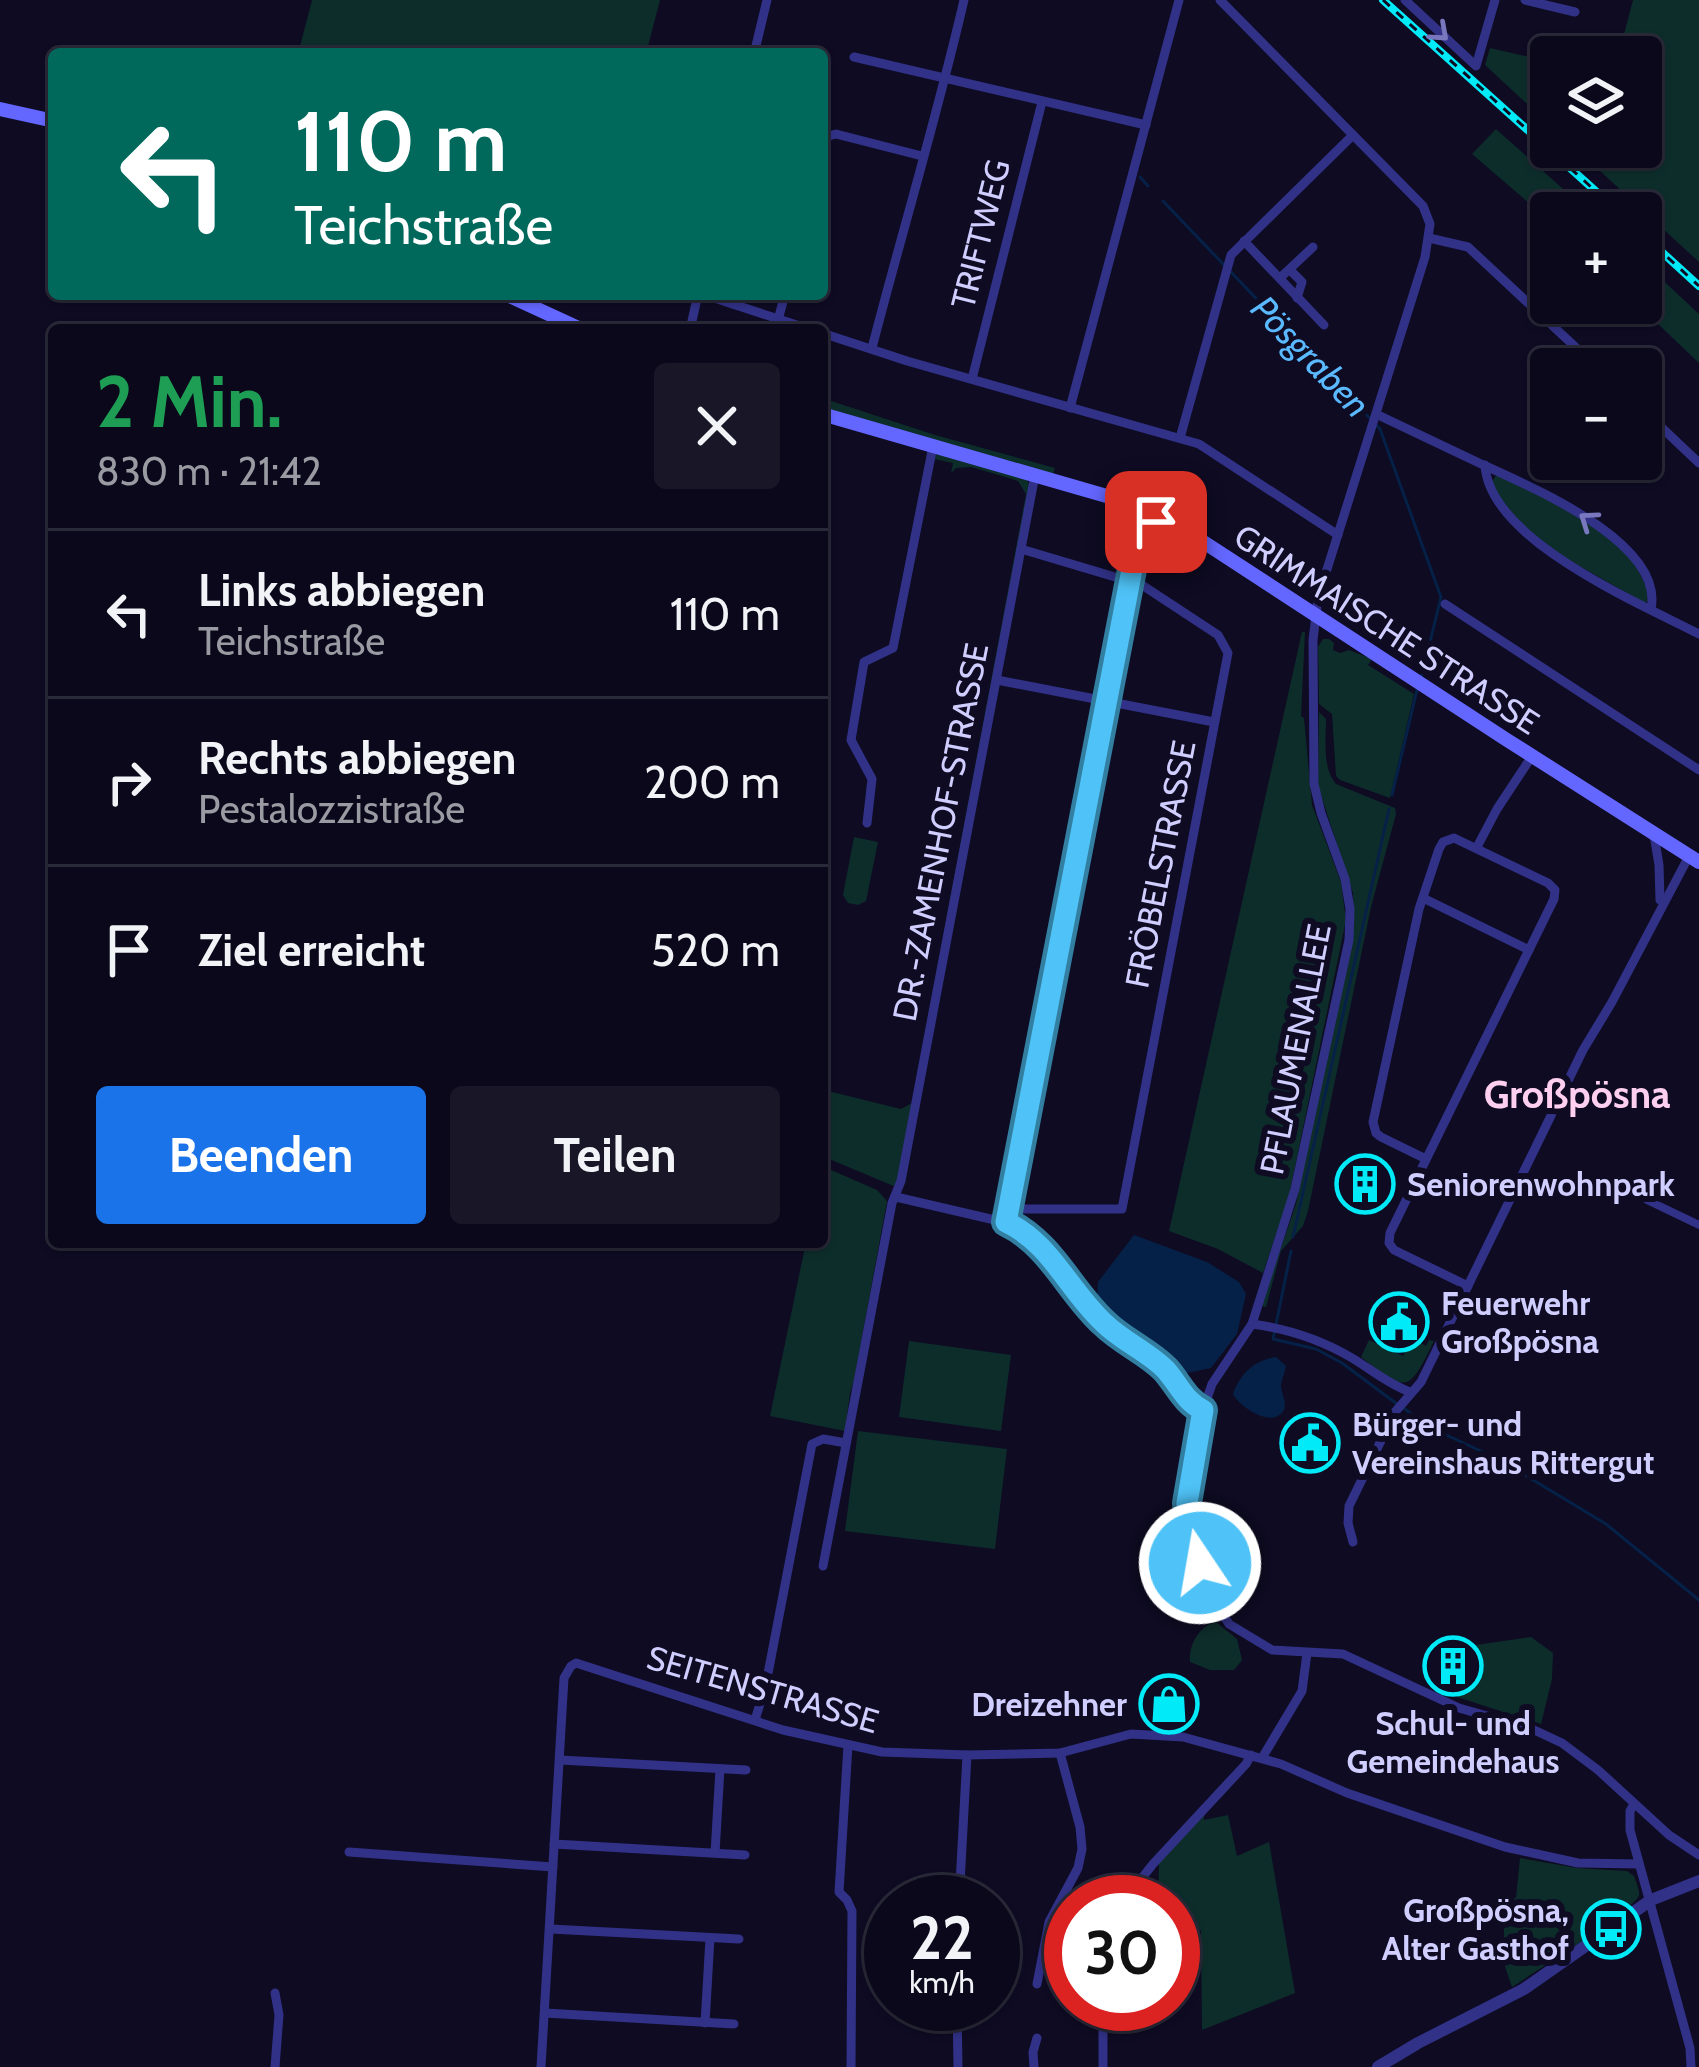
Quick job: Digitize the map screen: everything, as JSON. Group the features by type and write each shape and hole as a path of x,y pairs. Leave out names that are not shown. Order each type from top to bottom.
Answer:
{"main road":[{"path":"0,109 48,120"},
{"path":"518,300 570,324"},
{"name":"GRIMMAISCHE STRASSE","path":"828,416 1110,497 1160,516 1694,859"}],"street":[{"path":"755,48 767,0"},
{"path":"872,348 964,0"},
{"path":"1070,407 1179,0"},
{"path":"1220,0 1423,206 1429,238 1468,248 1576,348"},
{"path":"1405,0 1476,65 1495,0"},
{"path":"1525,0 1575,12"},
{"path":"854,57 1146,125"},
{"name":"TRIFTWEG","path":"972,379 1042,103"},
{"path":"828,136 836,134 922,156"},
{"path":"1180,438 1231,255 1353,135"},
{"name":"PFLAUMENALLEE","path":"1429,238 1318,598 1313,640 1315,784 1345,879 1349,940 1295,1189 1252,1324 1212,1384 1203,1410 1187,1503 1190,1530 1210,1595 1228,1624 1257,1643 1272,1650 1342,1654 1459,1708 1532,1729 1562,1743 1699,1855"},
{"path":"1244,241 1324,325"},
{"path":"1280,278 1313,247"},
{"path":"1290,270 1302,282 1297,298"},
{"path":"718,300 792,324"},
{"path":"778,320 783,300"},
{"path":"828,335 1199,444 1338,535"},
{"path":"1374,420 1534,487 1571,508 1632,555 1651,586 1652,609"},
{"path":"1662,429 1699,463"},
{"path":"867,823 872,778 851,740 864,662 893,648 933,446"},
{"path":"1485,466 1491,493 1515,525 1564,562 1699,634"},
{"name":"DR.-ZAMENHOF-STRASSE","path":"824,1566 1035,476"},
{"path":"1006,1222 1137,547 1160,516"},
{"name":"FRÖBELSTRASSE","path":"1009,1209 1122,1210 1228,653 1223,640 1142,585 1021,549"},
{"path":"1445,604 1699,770"},
{"path":"997,680 1214,722"},
{"path":"1477,847 1532,756"},
{"path":"1654,835 1660,906"},
{"path":"1426,1159 1376,1133 1373,1122 1423,898 1443,842 1454,838 1555,890 1555,899 1390,1233 1394,1250 1468,1286"},
{"path":"1353,1542 1349,1506 1399,1406 1421,1382 1583,1050 1660,906 1694,859"},
{"path":"1423,898 1529,950"},
{"path":"896,1197 1006,1222 1039,1244 1094,1313 1164,1368 1193,1405 1203,1410"},
{"path":"1646,1200 1699,1225"},
{"path":"1252,1324 1317,1339 1388,1384 1410,1392"},
{"path":"755,1720 812,1444 823,1439 846,1443"},
{"path":"1144,1875 1256,1756 1302,1691 1307,1653"},
{"name":"SEITENSTRASSE","path":"560,1760 564,1678 571,1666 582,1664 755,1720 883,1752 1060,1753 1116,1736 1152,1733 1208,1742 1505,1847 1578,1863 1639,1864"},
{"path":"848,1745 839,1892 852,1911 851,2067"},
{"path":"1037,1984 1049,1922 1078,1868 1082,1849 1081,1827 1060,1753"},
{"path":"960,1875 967,1755"},
{"path":"541,2067 560,1760 746,1770"},
{"path":"716,1853 720,1769"},
{"path":"1634,1804 1630,1822 1690,2048 1690,2067"},
{"path":"555,1842 745,1855"},
{"path":"349,1852 553,1867"},
{"path":"1378,2067 1524,1989 1652,1900 1699,1881"},
{"path":"550,1929 740,1939"},
{"path":"705,2023 710,1938"},
{"path":"274,2067 279,2015 275,1993"},
{"path":"545,2013 734,2024"},
{"path":"957,2031 958,2067"},
{"path":"1102,2031 1103,2067"},
{"path":"1034,2067 1037,2038"}],"green space":[{"path":"312,0 660,0 648,48 300,48"},
{"path":"1633,0 1699,0 1699,262 1662,228 1662,192 1623,192 1597,168 1662,168 1662,36 1624,36"},
{"path":"1490,48 1530,57 1530,107 1485,65"},
{"path":"1496,129 1530,159 1530,168 1540,168 1566,192 1530,192 1530,204 1472,154"},
{"path":"1662,280 1699,314 1699,363 1658,324 1662,324"},
{"path":"828,400 1055,468 1053,474 828,410"},
{"path":"937,453 1027,479 1030,488 896,1187 828,1159 828,1089 901,1109 912,1103 1026,494 1018,481 971,467 951,473 953,463 934,459"},
{"path":"1497,474 1603,531 1630,557 1649,592 1647,602 1567,559 1518,524 1490,484"},
{"path":"1302,632 1301,716 1312,805 1341,882 1346,920 1289,1196 1263,1273 1169,1231"},
{"path":"1323,639 1334,643 1333,650 1340,653 1349,650 1372,659 1368,665 1414,694 1390,798 1336,776 1332,714 1319,704 1318,647"},
{"path":"1319,712 1326,719 1327,762 1336,784 1395,808 1396,814 1371,907 1308,1211 1303,1226 1281,1251 1266,1307 1261,1306 1296,1204 1354,924 1353,893 1318,786"},
{"path":"854,837 878,842 866,901 858,905 848,903 843,895"},
{"path":"828,1169 877,1190 887,1201 845,1431 770,1416 805,1248 828,1248"},
{"path":"1414,1339 1426,1346 1434,1341 1418,1371 1405,1382 1388,1377 1361,1357 1369,1340 1403,1356"},
{"path":"909,1341 1011,1355 1001,1431 899,1417"},
{"path":"858,1431 1007,1449 995,1549 845,1531"},
{"path":"1216,1622 1237,1639 1242,1660 1234,1670 1210,1670 1190,1662 1196,1637"},
{"path":"1531,1637 1553,1653 1541,1724 1457,1697 1462,1647"},
{"path":"1204,1814 1204,1820 1228,1815 1237,1856 1269,1842 1295,1993 1202,2030 1200,1875 1159,1875 1159,1863"},
{"path":"1520,1858 1627,1871 1634,1876 1639,1895 1603,1927 1512,1987 1503,1961 1505,1897 1516,1898"}],"water":[{"path":"1134,1235 1207,1262 1239,1282 1246,1294 1237,1334 1211,1368 1178,1375 1097,1304 1098,1282"},
{"path":"1276,1357 1286,1366 1281,1385 1285,1407 1270,1418 1248,1409 1233,1394 1249,1369"}],"waterway":[{"name":"Pösgraben","path":"1140,177 1148,186"},
{"name":"Pösgraben","path":"1163,201 1224,265"},
{"name":"Pösgraben","path":"1230,271 1380,429 1441,597 1422,675"},
{"name":"Pösgraben","path":"1392,795 1417,690"},
{"name":"Pösgraben","path":"1293,1237 1389,809"},
{"name":"Pösgraben","path":"1291,1251 1273,1339 1316,1349 1397,1404"},
{"name":"Pösgraben","path":"1405,1409 1427,1426 1500,1460 1606,1524 1699,1600"}],"railway":[{"path":"1383,0 1597,192"},
{"path":"1662,252 1699,286"}],"place":[{"name":"Seniorenwohnpark","path":"1365,1184"},
{"name":"Feuerwehr Großpösna","path":"1399,1322"},
{"name":"Bürger- und Vereinshaus Rittergut","path":"1310,1443"},
{"name":"Schul- und Gemeindehaus","path":"1453,1666"},
{"name":"Dreizehner","path":"1169,1704"},
{"name":"Großpösna, Alter Gasthof","path":"1611,1929"}],"district":[{"name":"Großpösna","path":"1577,1094"}],"route":[{"path":"1156,522 1135,554 1006,1222 1039,1244 1094,1313 1164,1368 1193,1405 1203,1410 1187,1503 1200,1563"}]}
